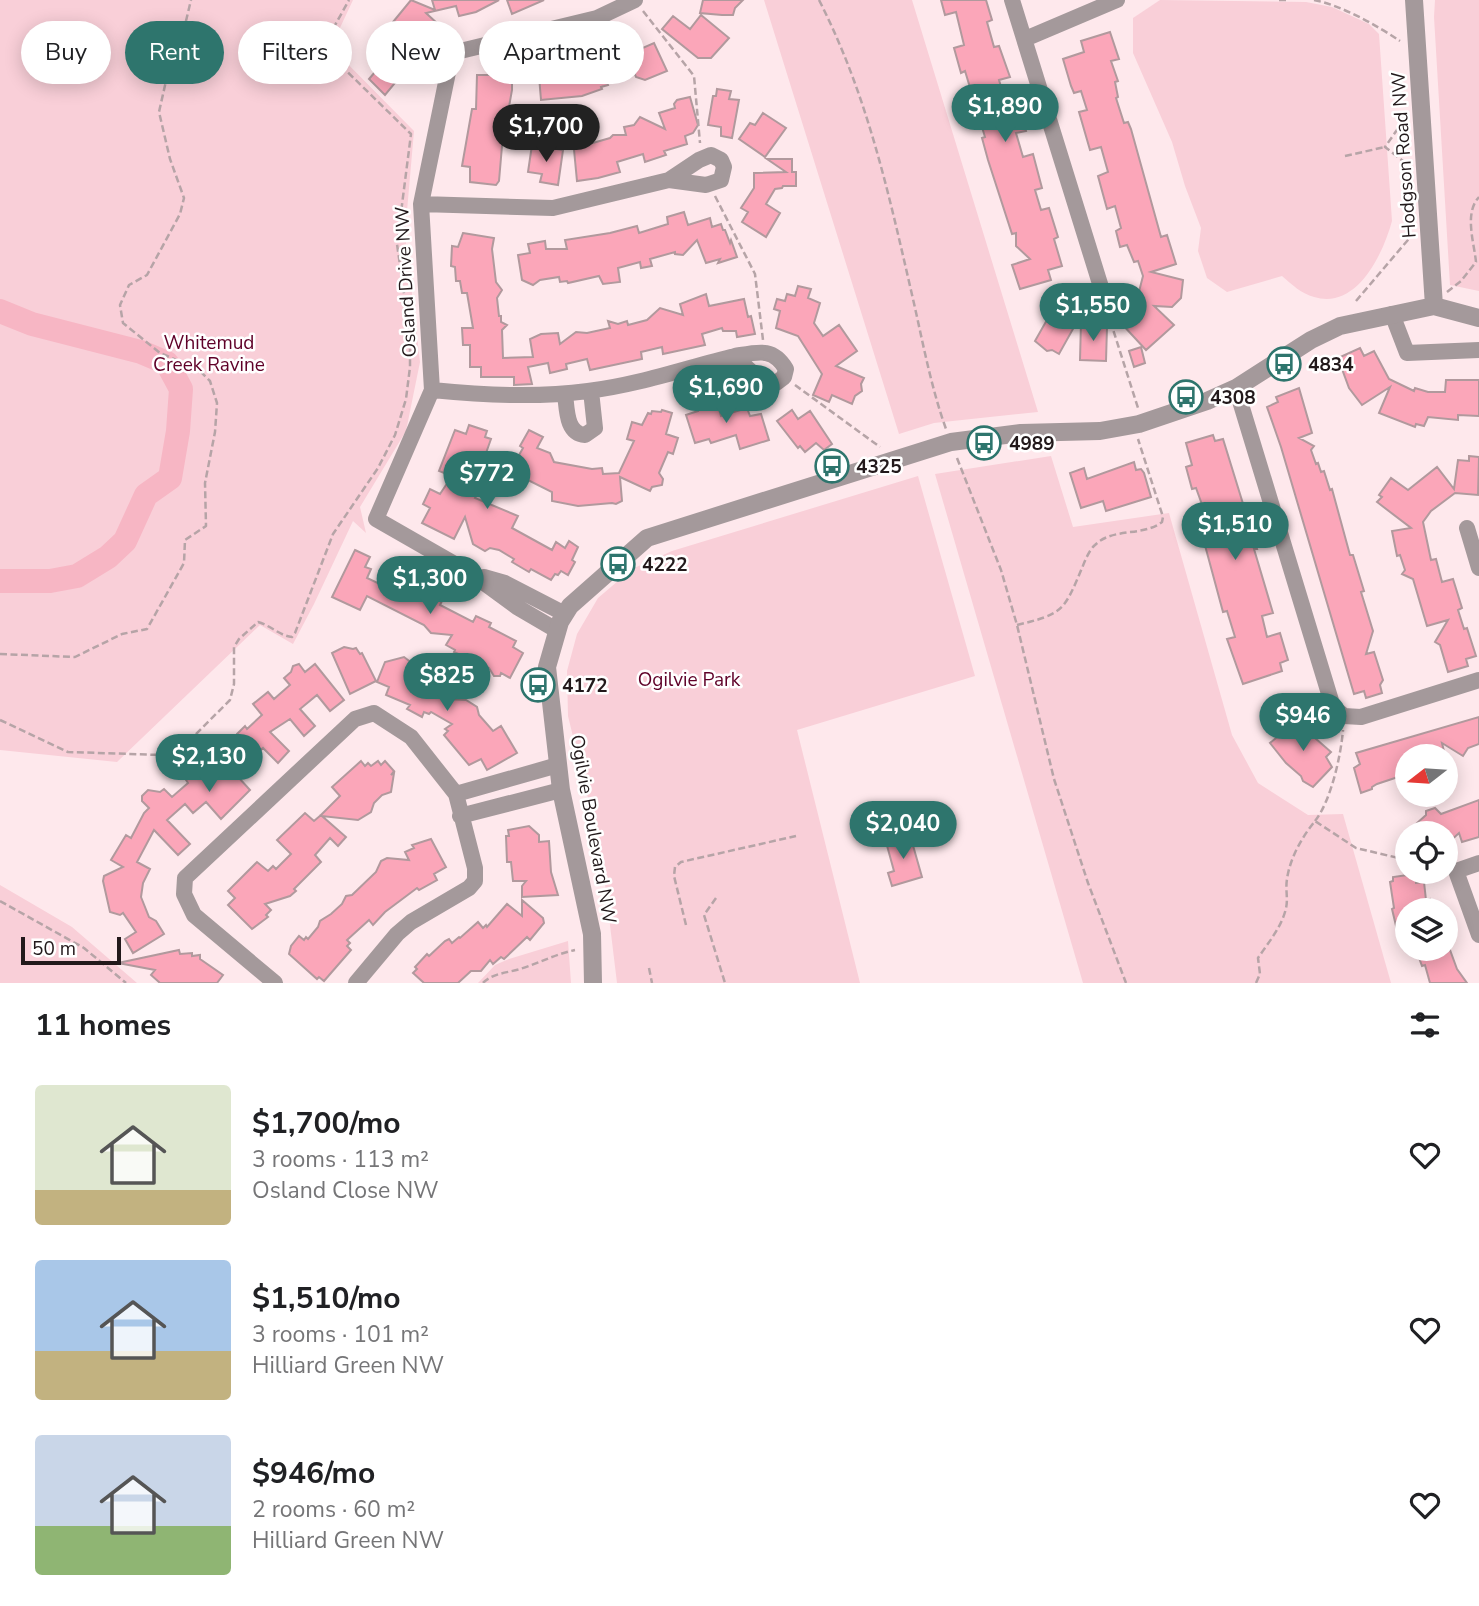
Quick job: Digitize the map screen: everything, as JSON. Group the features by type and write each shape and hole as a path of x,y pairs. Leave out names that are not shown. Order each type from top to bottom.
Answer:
{"street":[{"path":"1012,0 1101,287"},
{"path":"1024,40 1117,0"},
{"name":"Hodgson Road NW","path":"1414,0 1434,306"},
{"name":"Osland Drive NW","path":"561,623 505,583 472,574 376,519 432,390 421,204 452,53 597,18 619,4 638,5"},
{"path":"421,204 553,208 668,180"},
{"name":"Ogilvie Boulevard NW","path":"593,983 592,934 561,790 547,667 561,623 570,606 647,538 951,442 986,436 1120,428 1180,411 1236,388 1311,340 1340,326 1434,306"},
{"path":"1434,306 1479,318"},
{"path":"1392,314 1407,353 1479,349"},
{"path":"432,390 474,394 565,394 590,391 734,356"},
{"path":"1236,388 1330,701 1337,711 1344,716 1361,718 1479,680"},
{"path":"565,394 573,431 578,435 585,435 595,428 590,391"},
{"path":"1467,528 1479,568"},
{"path":"275,983 194,915 184,894 185,878 355,719 374,713 411,737 456,794 475,868 475,881 469,888 411,922 397,934 356,983"},
{"path":"456,794 558,765"},
{"path":"460,816 561,790"},
{"path":"1479,863 1456,871 1479,934"}],"path":[{"path":"0,654 75,657 122,634 147,629 184,563 184,540 206,526 205,483 215,432 217,402 210,381 198,369 160,353 123,323 120,304 130,285 147,275 180,214 184,198 170,159 159,112 191,0"},
{"path":"0,720 68,752 162,755 185,745 230,701 234,684 234,647 239,639 258,622 287,637 292,637 295,633 333,534 379,468 395,435 406,399 410,367 410,336 397,244 411,134 325,50 324,45 349,0"},
{"path":"819,0 848,60 864,106 882,168 927,361 951,442 985,526 1017,625 1057,790 1088,883 1126,983"},
{"path":"1279,0 1289,0"},
{"path":"1314,0 1327,2 1358,18 1371,21 1400,41"},
{"path":"638,5 694,76 700,150"},
{"path":"1345,156 1385,146 1404,120"},
{"path":"1385,146 1407,164"},
{"path":"714,195 755,274 764,347"},
{"path":"1447,292 1476,262 1471,218 1472,205 1479,197"},
{"path":"1356,301 1413,234"},
{"path":"1101,287 1138,409"},
{"path":"790,382 880,447"},
{"path":"1017,625 1056,614 1074,589 1093,546 1101,540 1147,530 1161,522 1163,516 1138,439"},
{"path":"1256,983 1259,974 1258,958 1276,933 1288,901 1287,876 1296,852 1302,838 1322,813 1331,785 1344,716"},
{"path":"1315,821 1356,848 1395,857"},
{"path":"686,925 674,876 675,867 681,862 796,836"},
{"path":"716,898 704,915 725,983"},
{"path":"0,901 84,948 126,983"},
{"path":"483,983 496,974 520,969 556,954 575,950"},
{"path":"649,968 652,983"}],"green space":[{"name":"Whitemud Creek Ravine","path":"0,0 353,0 343,21 238,21 238,84 352,84 352,68 414,131 405,234 420,362 406,431 360,507 366,533 353,521 293,644 260,625 117,762 0,750"},
{"path":"764,0 912,0 1038,412 934,423 899,434"},
{"path":"1160,0 1306,2 1332,7 1369,24 1379,34 1392,221 1375,263 1355,287 1343,295 1329,299 1314,297 1301,291 1282,276 1227,292 1207,278 1198,251 1201,228 1172,142 1133,53 1133,18"},
{"path":"1435,0 1479,0 1479,291 1450,285"},
{"path":"1051,456 1073,527 1169,513 1232,735 1258,783 1308,815 1343,814 1391,983 1083,983 935,474"},
{"name":"Ogilvie Park","path":"918,476 975,676 797,730 860,983 617,983 601,851 568,716 567,671 577,634 598,598 632,569 672,551"},
{"path":"0,885 72,927 137,983 0,983"},
{"path":"568,941 571,983 478,983 495,965"}],"building":[{"path":"411,0 435,10 432,0 499,0 476,12 459,16 456,6 426,13 435,21 394,21"},
{"path":"507,0 544,0 512,14"},
{"path":"703,0 743,0 735,8 733,15 722,15 700,13"},
{"path":"941,0 986,0 992,20 987,22 994,47 999,46 1010,77 999,80 1006,103 1016,100 1026,131 1016,133 1023,157 1033,154 1042,188 1035,190 1041,210 1049,208 1058,237 1054,239 1062,266 1048,270 1051,280 1020,289 1012,265 1030,259 1016,246 1016,233 1012,234 988,160 982,138 985,137 965,71 961,73 954,48 964,45 956,12 945,15"},
{"path":"701,15 729,38 711,58 698,58 662,29 673,16 690,29"},
{"path":"1110,32 1119,59 1111,61 1118,81 1115,82 1116,98 1124,123 1128,122 1131,129 1161,237 1167,235 1176,264 1151,272 1183,280 1181,298 1172,307 1154,306 1174,325 1146,350 1121,323 1134,311 1143,276 1138,261 1134,262 1127,245 1120,247 1116,231 1121,228 1115,206 1107,209 1098,176 1108,172 1101,147 1090,150 1079,112 1087,110 1081,91 1074,93 1063,59 1084,52 1081,41"},
{"path":"654,43 667,71 645,80 644,47"},
{"path":"477,75 479,84 512,84 499,181 496,185 470,182 470,167 462,166 472,109 476,109"},
{"path":"374,84 394,84 385,95"},
{"path":"540,84 608,85 582,96 541,100"},
{"path":"717,89 731,91 729,99 739,100 732,138 721,136 721,127 708,125 713,96 716,96"},
{"path":"690,97 698,125 693,133 685,136 687,144 664,151 666,155 645,162 643,154 617,162 620,172 577,181 573,139 586,138 586,145 613,135 626,135 624,127 634,125 640,117 665,129 659,113 675,108 677,100"},
{"path":"763,113 786,128 765,157 739,139 750,123 755,125"},
{"path":"532,145 563,150 558,185 540,182 542,174 528,172"},
{"path":"767,159 792,159 796,186 775,189 766,204 780,213 766,237 742,222 748,212 741,208 754,188 754,173 786,172"},
{"path":"684,212 688,225 710,218 712,227 721,224 737,257 718,263 720,259 706,263 697,240 683,255 675,252 650,259 652,266 641,268 640,262 618,268 620,282 603,284 599,276 568,283 560,282 559,277 540,280 533,285 522,280 518,255 530,253 528,244 545,241 546,249 567,249 565,240 637,226 639,233 668,224 667,217"},
{"path":"463,233 494,238 492,249 496,282 502,290 497,298 499,316 501,322 507,325 502,330 503,358 533,357 530,339 541,334 558,333 560,344 576,332 587,333 610,328 608,321 618,324 627,321 628,325 647,320 660,308 683,315 680,304 706,294 709,306 744,299 755,334 737,337 736,331 723,331 722,328 702,334 705,345 663,354 662,347 641,352 642,359 590,370 587,359 566,364 567,369 550,373 548,363 528,367 532,384 514,385 514,377 481,377 481,367 470,367 470,345 463,345 462,328 473,328 467,293 462,293 460,281 456,281 455,267 451,266 452,246 458,247"},
{"path":"798,286 811,289 808,298 820,303 814,323 823,336 839,325 857,351 836,366 864,378 862,391 855,396 852,404 832,395 829,402 813,395 822,374 798,336 776,328 780,311 774,309 777,299 785,301 787,294 795,296"},
{"path":"1065,313 1078,320 1059,354 1052,350 1047,351 1035,341 1048,318 1059,324"},
{"path":"1081,322 1089,327 1107,327 1106,361 1080,360"},
{"path":"1141,347 1145,363 1134,367 1129,351"},
{"path":"1360,348 1364,356 1374,351 1389,379 1414,391 1415,388 1428,392 1445,392 1446,380 1479,380 1479,416 1458,415 1458,420 1428,417 1424,426 1416,424 1415,427 1379,413 1390,387 1362,405 1349,388 1338,358"},
{"path":"1299,388 1312,433 1299,438 1314,446 1311,450 1316,464 1318,463 1321,472 1324,471 1330,490 1332,489 1350,555 1353,555 1364,591 1361,592 1373,631 1366,654 1374,652 1383,680 1380,685 1382,693 1366,698 1364,691 1354,694 1267,407 1278,402 1276,397"},
{"path":"715,395 721,416 747,408 750,416 761,414 769,440 740,449 736,435 711,443 709,439 695,443 686,415 698,411 697,401"},
{"path":"662,410 672,413 666,434 678,438 673,454 668,452 659,473 663,479 662,485 652,487 650,491 620,477 622,501 616,504 578,506 552,501 552,492 510,471 523,448 520,446 529,430 543,437 537,448 550,453 554,462 592,469 602,468 603,474 619,473 634,441 627,439 632,422 642,425 648,413"},
{"path":"792,410 798,419 810,411 832,444 824,450 816,443 805,452 800,446 798,448 777,421"},
{"path":"469,425 487,431 485,437 491,439 480,470 486,473 475,498 518,516 512,528 552,550 556,542 565,548 569,541 578,547 572,560 575,562 568,575 561,571 551,580 531,569 529,572 499,550 490,548 485,551 473,544 465,517 454,539 422,523 430,508 423,504 430,489 440,494 452,476 439,471 455,430 466,434"},
{"path":"1213,435 1215,441 1223,439 1257,549 1254,549 1273,613 1262,616 1267,637 1280,633 1288,660 1280,663 1282,671 1243,684 1227,639 1235,637 1227,611 1223,612 1203,538 1217,534 1209,510 1204,510 1196,488 1192,489 1186,467 1192,465 1186,443"},
{"path":"1469,456 1479,457 1478,495 1455,493 1431,511 1423,522 1431,560 1436,559 1442,582 1453,579 1462,608 1458,610 1476,656 1466,659 1468,666 1448,672 1440,645 1435,642 1448,620 1427,626 1413,579 1402,574 1405,570 1400,555 1397,556 1392,531 1411,528 1377,502 1391,478 1408,490 1437,467 1454,489 1458,460 1469,461"},
{"path":"1134,462 1136,470 1141,469 1144,473 1151,497 1106,511 1103,501 1081,508 1070,473 1084,468 1087,479"},
{"path":"355,550 370,557 365,567 371,569 367,578 388,588 394,575 405,580 408,574 445,595 440,605 473,622 476,616 491,623 489,627 516,641 513,647 523,653 510,678 501,673 500,676 494,676 489,668 454,652 455,650 446,645 452,635 431,633 424,625 367,596 360,610 332,597"},
{"path":"344,647 356,648 362,653 376,681 350,694 332,653"},
{"path":"404,657 435,680 446,682 452,689 446,699 466,700 477,707 479,715 493,731 501,726 517,753 487,770 481,759 469,765 444,735 448,731 445,729 452,724 431,712 424,712 422,717 407,709 410,705 386,695 389,687 377,682 385,662"},
{"path":"299,664 305,672 315,664 344,700 330,711 317,695 300,709 315,726 304,736 290,719 270,732 289,751 278,763 263,748 246,764 243,769 245,772 239,778 250,790 221,819 206,802 193,813 185,804 167,820 190,844 178,855 154,830 137,862 150,869 143,883 141,897 149,917 156,921 164,934 133,953 125,939 136,932 123,913 120,915 110,912 103,881 104,876 123,867 111,860 126,835 131,838 149,808 142,801 142,796 148,790 160,792 164,789 172,797 188,783 186,780 194,773 199,778 237,739 237,734 245,726 247,729 262,715 253,704 268,692 274,699 290,685 284,678 293,666"},
{"path":"1302,695 1306,710 1265,723 1262,713 1271,711 1269,705"},
{"path":"1479,717 1479,744 1468,748 1463,756 1458,753 1458,744 1395,744 1395,778 1361,793 1354,768 1360,764 1356,753"},
{"path":"1300,718 1315,738 1331,752 1326,757 1332,767 1313,787 1303,781 1270,743"},
{"path":"361,761 365,766 368,763 371,766 378,761 381,765 385,761 394,771 391,775 394,773 391,792 382,795 374,803 371,812 358,820 322,816 346,837 338,846 330,838 315,855 321,862 290,896 265,904 271,910 266,915 268,917 252,929 228,905 235,898 228,891 257,862 268,871 273,866 276,869 291,854 277,840 305,813 314,821 321,815 340,796 332,787"},
{"path":"1479,800 1479,837 1462,842 1458,834 1458,821 1419,821 1426,815 1426,811 1435,808 1441,814"},
{"path":"529,826 539,835 539,842 549,841 551,872 558,895 522,897 522,886 526,881 513,881 511,862 507,862 506,836 509,836 508,830"},
{"path":"910,835 922,877 892,886 888,873 894,871 886,842"},
{"path":"431,839 446,867 434,874 437,880 419,890 417,888 385,912 373,925 369,920 347,940 350,943 347,946 351,950 324,981 319,977 317,979 289,954 291,946 299,936 304,940 306,937 308,939 320,921 376,872 381,861 387,858 409,860 405,852 414,848 412,845"},
{"path":"1393,877 1395,884 1424,884 1426,898 1395,898 1395,922 1390,882"},
{"path":"522,900 543,918 544,923 530,940 527,937 504,959 501,957 493,964 490,960 481,971 471,971 458,983 424,983 413,973 427,954 429,956 449,939 452,943 460,938 478,922 483,928 486,925 487,927 507,904 522,916"},
{"path":"179,950 180,954 200,955 200,959 223,975 217,983 160,983 151,975 155,970 118,963"},
{"path":"1420,961 1454,961 1467,983 1430,983 1425,965 1422,966"}],"waterway":[{"path":"0,311 32,324 141,352 167,363 181,389 178,431 170,478 146,495 125,541 108,557 77,576 50,581 0,581"}],"place":[{"name":"4834","path":"1284,364"},
{"name":"4308","path":"1186,397"},
{"name":"4989","path":"984,443"},
{"name":"4325","path":"832,466"},
{"name":"4222","path":"618,564"},
{"name":"4172","path":"538,685"}]}
